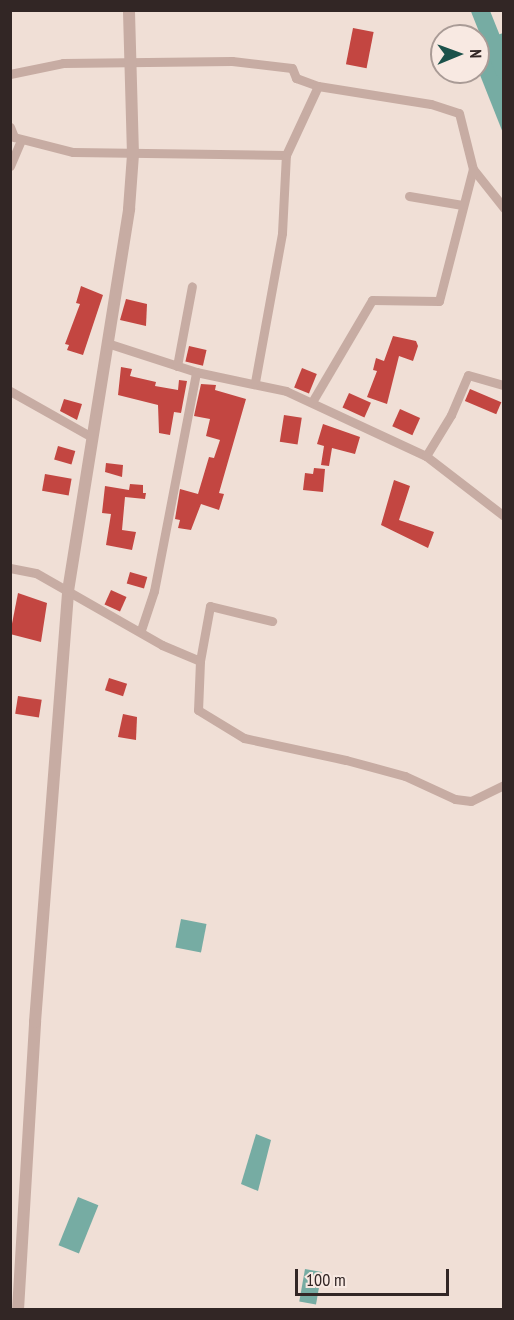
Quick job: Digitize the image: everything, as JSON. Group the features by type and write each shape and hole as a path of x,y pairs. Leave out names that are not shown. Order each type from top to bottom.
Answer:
{"street":[{"path":"18,1310 35,1022 68,591 90,436 129,209 133,155 129,10"},
{"path":"10,74 63,63 129,60 232,61 292,68 296,78 318,86 432,104 459,114 473,169 504,208"},
{"path":"255,382 282,233 286,155 318,86"},
{"path":"10,127 14,138 73,152 133,155 286,155"},
{"path":"10,166 21,140"},
{"path":"312,402 372,300 439,301 473,169"},
{"path":"409,196 462,206"},
{"path":"177,366 192,286"},
{"path":"107,343 196,372 255,382 312,402 426,456 504,516"},
{"path":"141,630 154,591 196,372"},
{"path":"426,456 451,415 468,375 504,385"},
{"path":"10,391 90,436"},
{"path":"10,568 36,573 141,630 162,645 200,661"},
{"path":"272,621 210,606 200,661 198,710 244,738 346,760 405,776 455,799 471,801 504,785"}],"water":[{"path":"504,33 503,133 484,84 490,84 490,38"},
{"path":"181,919 207,924 201,952 175,947"},
{"path":"256,1134 271,1140 258,1191 241,1184"},
{"path":"78,1197 98,1205 79,1253 59,1245"},
{"path":"305,1269 322,1272 316,1304 299,1301"}],"building":[{"path":"353,28 374,32 367,68 346,64"},
{"path":"81,286 103,295 83,355 67,350 69,345 65,344 80,304 76,303"},
{"path":"126,299 147,304 146,326 120,320"},
{"path":"393,336 416,341 418,346 413,361 399,356 387,404 367,397 377,371 373,370 376,358 384,361"},
{"path":"189,346 207,350 203,366 185,362"},
{"path":"121,367 132,369 130,376 156,382 155,386 178,390 179,380 187,381 181,413 174,412 170,435 159,433 158,405 118,395"},
{"path":"302,368 317,374 309,393 294,387"},
{"path":"201,384 216,385 215,390 246,399 219,493 224,494 219,510 201,504 191,530 178,528 180,520 175,519 180,489 198,494 209,457 214,458 220,440 206,436 210,419 194,416"},
{"path":"470,389 501,402 496,414 465,401"},
{"path":"349,393 371,403 364,417 342,408"},
{"path":"64,399 82,404 77,420 60,411"},
{"path":"400,409 420,418 412,435 392,426"},
{"path":"284,415 302,418 298,444 280,442"},
{"path":"323,424 360,437 355,454 332,448 329,466 321,465 324,446 317,444"},
{"path":"58,446 75,451 71,464 54,459"},
{"path":"106,463 123,465 122,477 105,472"},
{"path":"314,468 325,469 323,492 303,490 305,473 313,474"},
{"path":"45,474 72,479 69,495 42,491"},
{"path":"394,480 410,486 399,520 434,532 428,548 381,525"},
{"path":"130,484 143,485 143,493 146,493 145,499 125,497 122,530 136,532 132,550 106,545 111,514 102,513 105,486 129,490"},
{"path":"130,572 147,577 144,588 127,584"},
{"path":"111,590 127,597 120,612 104,605"},
{"path":"18,593 47,603 41,642 10,634"},
{"path":"109,678 127,684 123,696 105,690"},
{"path":"18,696 42,700 39,718 15,714"},
{"path":"123,714 137,717 136,740 118,737"}],"waterway":[{"path":"480,10 504,70"}]}
